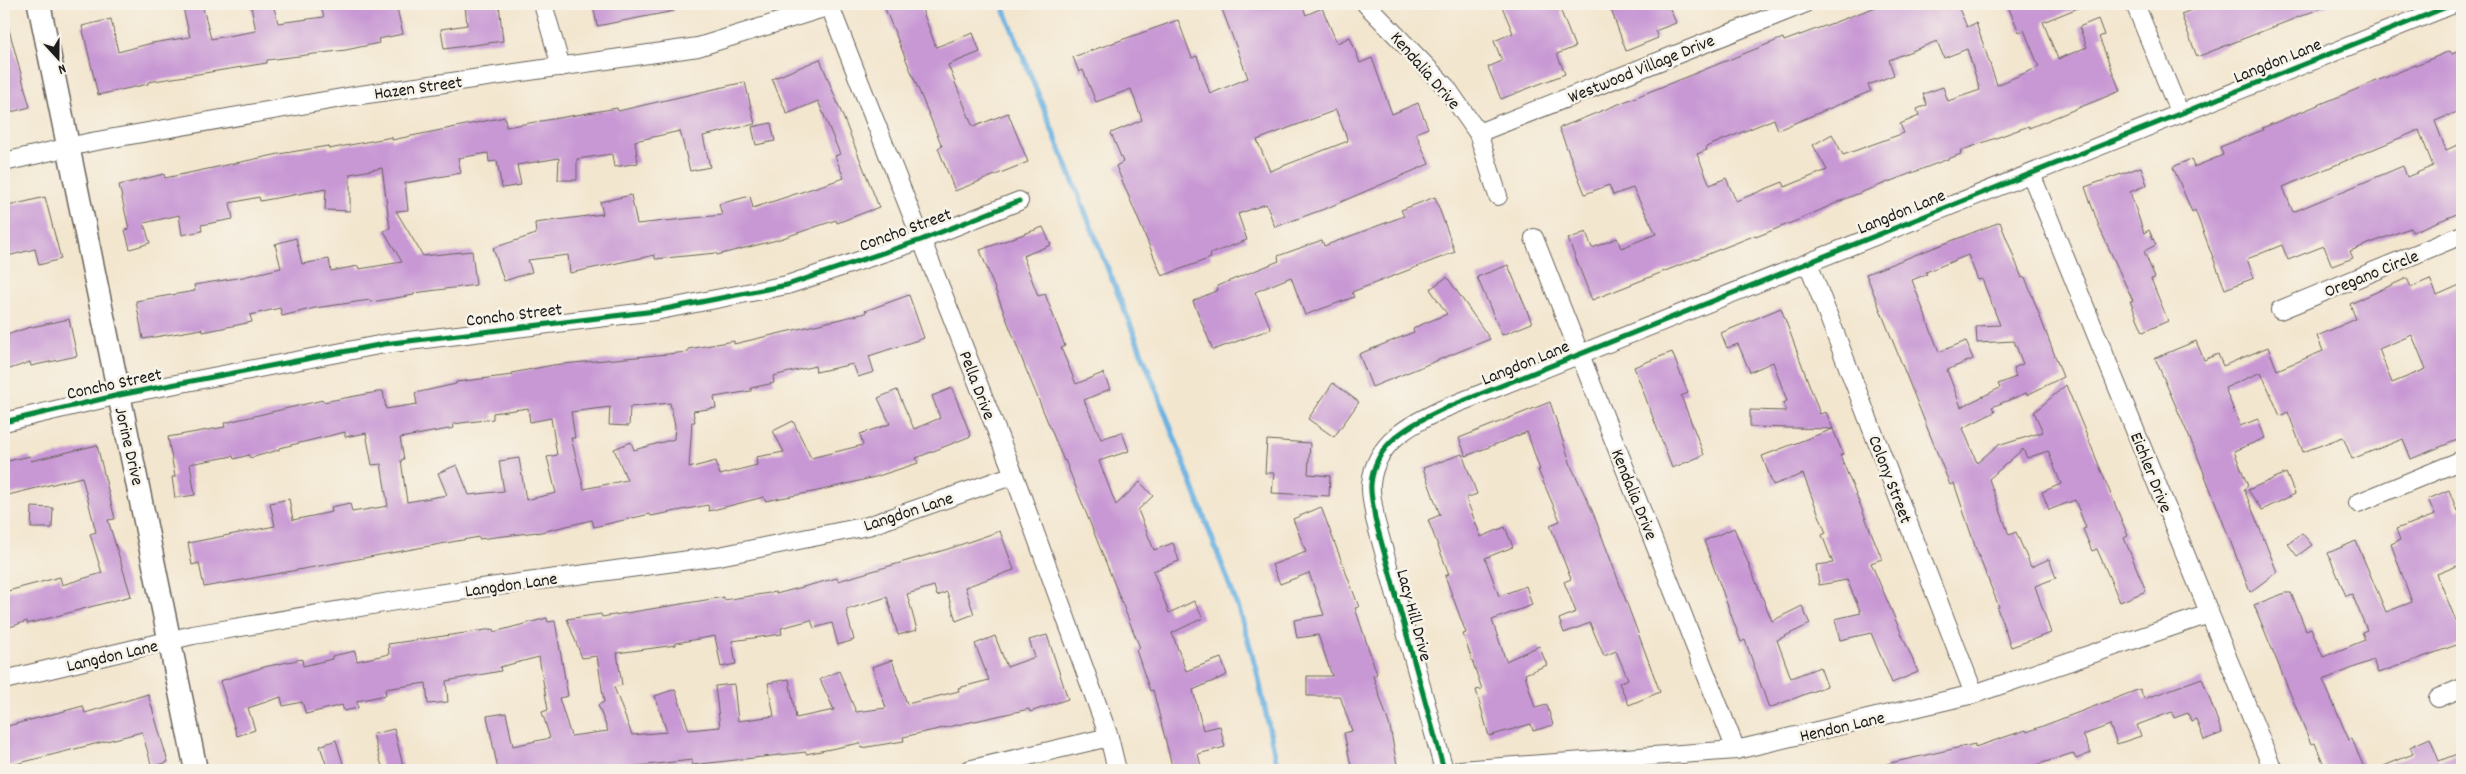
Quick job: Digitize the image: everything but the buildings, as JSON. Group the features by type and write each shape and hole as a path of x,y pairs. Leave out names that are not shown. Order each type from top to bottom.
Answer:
{"street":[{"name":"Jorine Drive","path":"39,4 171,640 196,770"},
{"path":"543,4 561,67"},
{"name":"Kendalia Drive","path":"1366,4 1446,87 1478,133 1498,196"},
{"name":"Westwood Village Drive","path":"1478,133 1804,4"},
{"path":"2135,4 2180,114"},
{"name":"Langdon Lane","path":"1375,465 1383,449 1395,436 1416,422 2454,4"},
{"name":"Hazen Street","path":"4,162 69,146 353,96 698,47 829,5"},
{"name":"Pella Drive","path":"829,5 1014,475 1109,738 1117,770"},
{"name":"Eichler Drive","path":"2031,174 2273,770"},
{"name":"Concho Street","path":"4,422 119,394 384,344 655,311 787,285 921,240 1019,201"},
{"name":"Oregano Circle","path":"2280,310 2462,235"},
{"name":"Kendalia Drive","path":"1534,238 1736,750"},
{"name":"Colony Street","path":"1808,263 1974,694"},
{"path":"2358,503 2462,460"},
{"name":"Lacy Hill Drive","path":"1375,465 1371,485 1375,519 1444,770"},
{"name":"Langdon Lane","path":"4,680 171,640 437,594 719,556 868,526 1014,475"},
{"name":"Hendon Lane","path":"1460,770 1736,750 1974,694 2209,614"},
{"path":"2438,698 2462,688"},
{"path":"968,770 1109,738"}],"waterway":[{"path":"1002,4 1158,394 1240,613 1256,667 1278,770"}],"cycle path":[{"path":"1444,770 1375,519 1371,484 1374,469 1379,457 1396,437 1418,422 1443,409 2454,4"},
{"path":"4,422 119,395 384,344 655,311 787,285 921,240 1019,201"}]}
